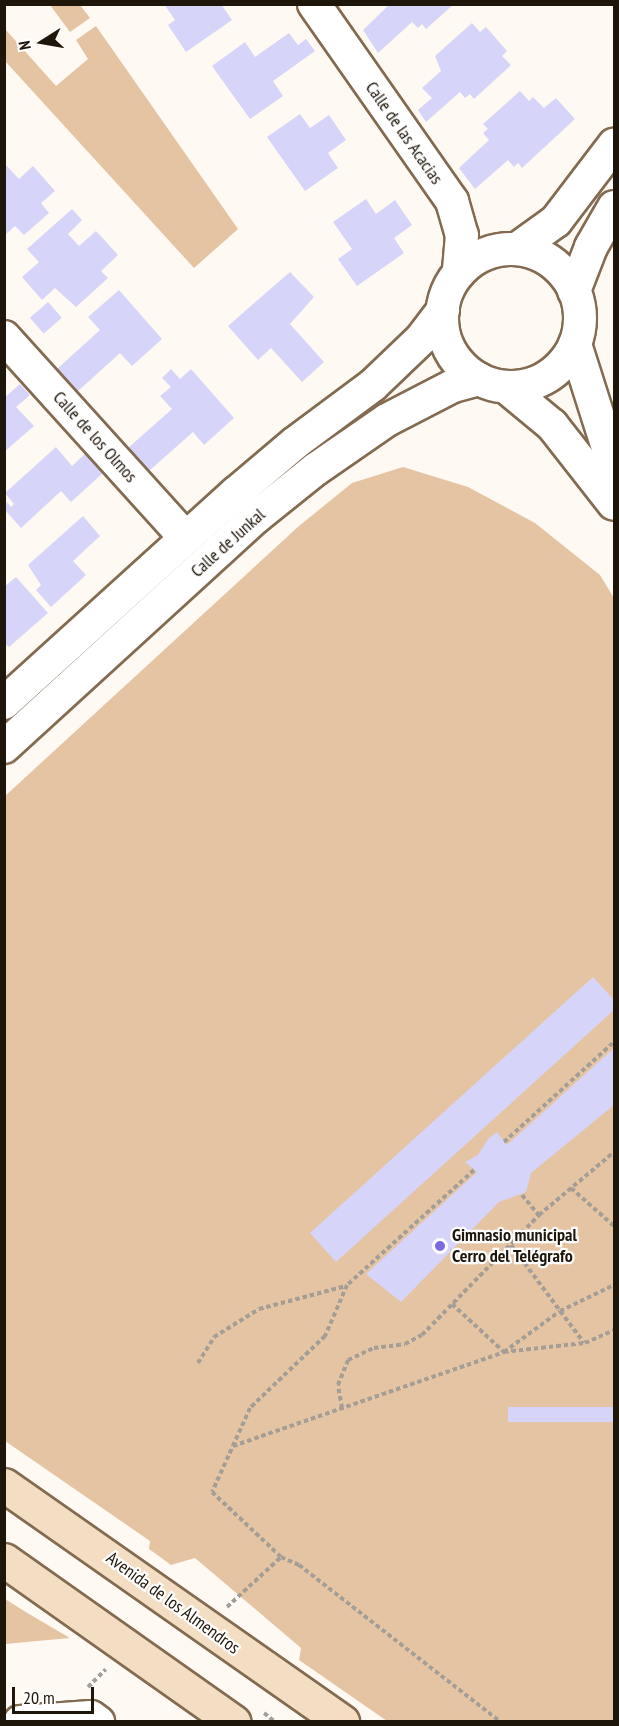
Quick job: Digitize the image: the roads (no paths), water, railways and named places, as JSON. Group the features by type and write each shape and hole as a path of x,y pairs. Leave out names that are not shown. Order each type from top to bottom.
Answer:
{"main road":[{"name":"Avenida de los Almendros","path":"4,1485 342,1722"},
{"path":"4,1560 234,1722"}],"street":[{"name":"Calle de las Acacias","path":"314,4 452,201 462,235 459,273"},
{"path":"615,145 556,221 516,249 485,254 459,273 442,310 445,335 454,357 552,425 615,504"},
{"path":"574,291 591,247 615,207"},
{"path":"492,383 520,387 547,377 568,357 575,344 579,326 574,291 557,267 545,258 516,249"},
{"name":"Calle de Junkal","path":"4,703 185,537 295,443 373,385 422,338 442,310"},
{"name":"Calle de los Olmos","path":"4,337 185,537"},
{"path":"575,344 615,467"},
{"name":"Calle de Junkal","path":"4,747 256,517 316,469 387,420 453,386 492,383"},
{"path":"20,1722 90,1711"}],"place":[{"name":"Gimnasio municipal Cerro del Telégrafo","path":"440,1246"}]}
